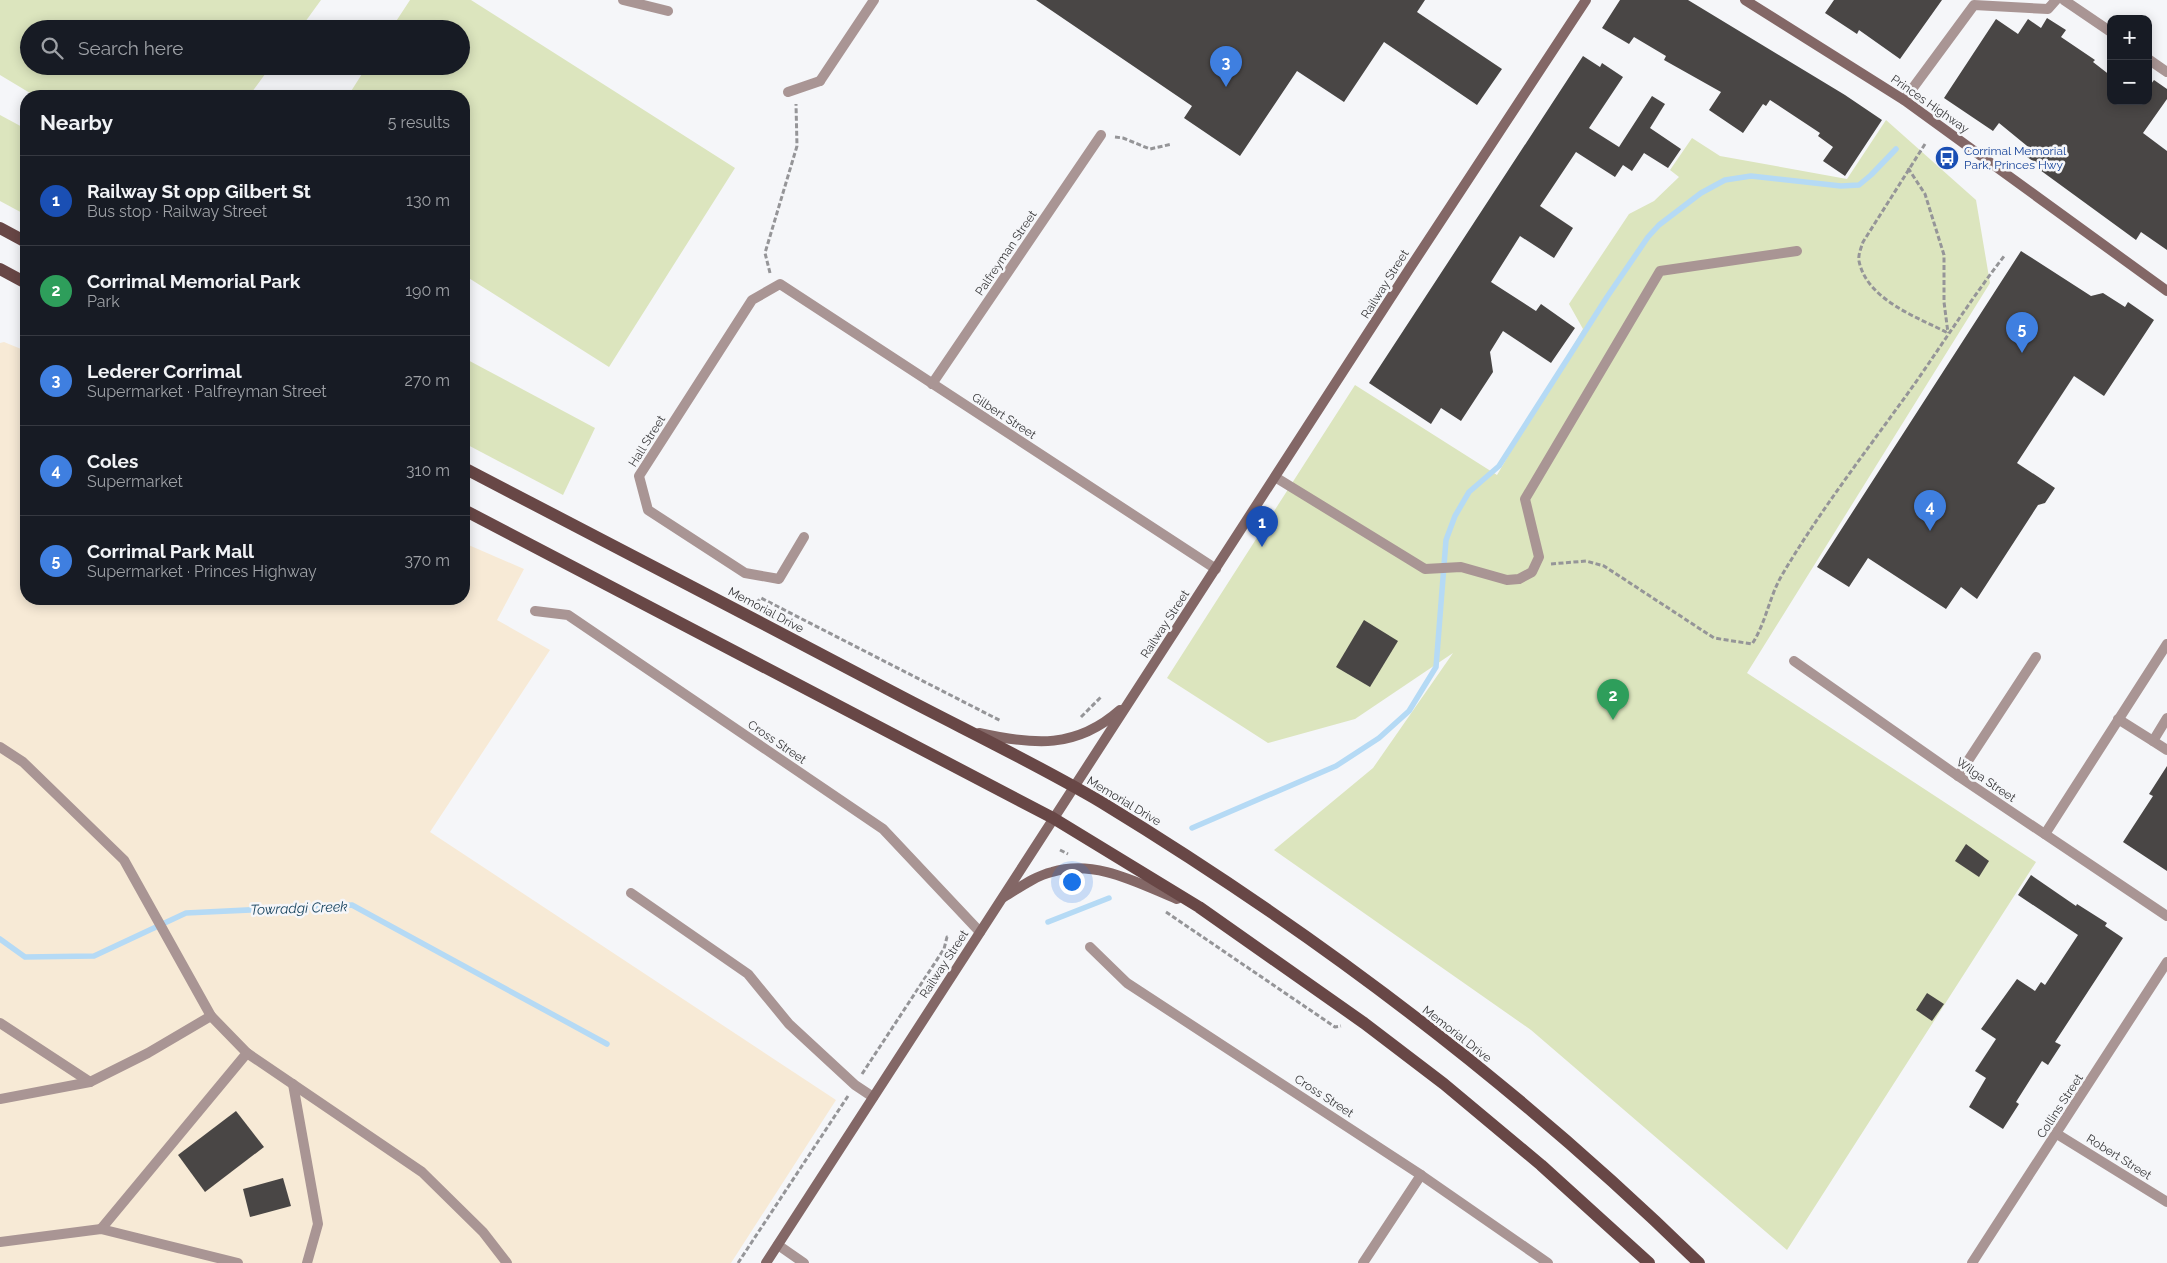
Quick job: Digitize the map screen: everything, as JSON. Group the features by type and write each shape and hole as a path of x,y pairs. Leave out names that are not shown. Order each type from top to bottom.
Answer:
{"main road":[{"name":"Railway Street","path":"766,1263 1408,271 1586,0"},
{"name":"Princes Highway","path":"1745,0 1904,100 2167,291"},
{"path":"0,228 20,239"},
{"path":"0,269 20,280"},
{"name":"Memorial Drive","path":"470,471 1074,787 1194,860 1363,978 1459,1052 1564,1139 1640,1206 1699,1263"},
{"path":"470,513 1053,818 1199,908 1364,1023 1444,1084 1541,1165 1649,1263"},
{"path":"966,731 1016,741 1052,742 1066,740 1096,728 1130,701"},
{"path":"1002,898 1050,872 1072,867 1096,870 1119,876 1199,908"}],"street":[{"path":"623,0 668,11"},
{"path":"792,90 820,81 874,0"},
{"path":"1904,100 1974,5 2048,9 2056,0"},
{"path":"2064,0 2107,29"},
{"path":"2149,60 2167,72"},
{"name":"Palfreyman Street","path":"932,384 1101,136"},
{"path":"1275,477 1425,570 1461,567 1507,580 1519,579 1532,572 1539,557 1538,546 1525,499 1660,271 1797,251"},
{"name":"Gilbert Street","path":"777,286 932,384 1216,569"},
{"name":"Hall Street","path":"777,286 752,300 639,476 648,510 744,574 779,579 804,538"},
{"name":"Cross Street","path":"535,610 568,615 883,829 980,932"},
{"path":"2044,834 2167,644"},
{"path":"1958,776 2036,657"},
{"name":"Wilga Street","path":"1794,661 1958,776 2167,916"},
{"path":"2152,740 2167,718"},
{"path":"2118,719 2167,750"},
{"path":"0,747 23,762 124,860 211,1016 247,1053 422,1172 483,1232 507,1263"},
{"path":"631,893 748,974 789,1024 854,1085 874,1097"},
{"name":"Cross Street","path":"1090,947 1127,983 1421,1175 1548,1263"},
{"name":"Collins Street","path":"1972,1263 2167,962"},
{"path":"0,1099 90,1082 148,1053 211,1016"},
{"path":"0,1023 90,1082"},
{"path":"101,1229 247,1053"},
{"path":"293,1084 318,1224 307,1263"},
{"name":"Robert Street","path":"2057,1134 2167,1202"},
{"path":"1363,1263 1421,1175"},
{"path":"0,1242 101,1229 238,1263"},
{"path":"778,1245 804,1263"}],"path":[{"path":"777,286 765,253 797,146 792,90"},
{"path":"1101,136 1124,138 1150,149 1172,144"},
{"path":"1925,144 1862,242 1859,259 1864,275 1879,294 1896,306 1948,333"},
{"path":"1908,168 1925,194 1944,255 1944,302 1948,333"},
{"path":"1536,566 1586,561 1604,566 1714,638 1752,644 1760,631 1781,577 1857,461 1918,379 1978,289 2005,255"},
{"path":"761,598 1008,725"},
{"path":"1078,720 1102,696"},
{"path":"1060,850 1069,854"},
{"path":"1161,909 1335,1027 1364,1023"},
{"path":"738,1263 944,949 947,937 950,937"}],"shaded area":[{"path":"4,342 20,349 20,605 470,605 470,546 524,569 497,620 550,650 430,832 836,1100 731,1263 0,1263 0,343"}],"green space":[{"path":"0,0 321,0 307,20 20,20 20,75 264,75 253,90 25,90 0,75"},
{"path":"410,0 471,0 735,168 609,367 470,279 470,90 352,90 361,75 470,75 470,20 397,20"},
{"path":"0,115 20,126 20,212 0,201"},
{"path":"1886,120 1976,200 1990,283 1747,673 2036,862 1787,1250 1531,1030 1274,850 1373,768 1453,653 1355,719 1268,743 1167,678 1355,385 1497,475 1583,329 1569,304 1629,214 1654,201 1679,177 1670,170 1692,138 1720,156 1847,179"},
{"path":"470,361 595,428 563,495 470,446"}],"building":[{"path":"1036,0 1425,0 1417,12 1502,69 1477,105 1384,42 1344,102 1297,71 1240,156 1184,118 1192,106"},
{"path":"1620,0 1688,0 1845,95 1882,120 1845,176 1823,161 1833,147 1818,136 1820,133 1770,100 1766,106 1763,104 1743,133 1709,110 1721,92 1664,60 1666,56 1634,37 1629,44 1602,28"},
{"path":"1834,0 1942,0 1900,59 1859,30 1857,34 1825,13"},
{"path":"2047,18 2066,30 2061,37 2095,60 2093,62 2107,73 2107,105 2152,105 2152,83 2154,80 2167,89 2167,99 2143,133 2167,151 2167,250 2141,232 2136,240 2040,170 2042,167 2027,157 2032,150 1999,123 1993,131 1944,98 1996,19 2018,34 2028,19 2041,28"},
{"path":"1583,56 1600,67 1602,63 1623,77 1589,128 1619,147 1652,96 1665,104 1650,128 1681,149 1668,168 1644,153 1632,171 1623,165 1615,177 1576,152 1540,206 1573,228 1554,258 1520,236 1491,282 1536,311 1541,304 1575,328 1551,363 1503,331 1490,352 1493,372 1461,421 1441,408 1431,424 1369,383"},
{"path":"2021,251 2091,296 2103,293 2125,307 2128,302 2154,320 2104,396 2074,376 2017,463 2055,488 2045,503 2038,505 1977,599 1961,587 1946,609 1868,558 1849,587 1817,567"},
{"path":"1364,620 1398,641 1370,687 1336,667"},
{"path":"2167,766 2167,871 2123,842 2153,796 2149,794"},
{"path":"1966,844 1989,861 1979,877 1955,861"},
{"path":"2031,875 2076,906 2077,904 2107,923 2105,926 2123,938 2055,1042 2061,1045 2048,1065 2042,1061 2016,1102 2019,1104 2003,1129 1969,1107 1986,1078 1975,1071 1996,1039 1981,1029 2017,979 2035,991 2041,982 2045,985 2078,935 2018,895"},
{"path":"1927,993 1944,1004 1932,1021 1916,1010"},
{"path":"236,1111 264,1147 205,1192 178,1155"},
{"path":"283,1178 291,1206 250,1217 243,1189"}],"waterway":[{"path":"1192,828 1336,766 1379,738 1409,711 1436,667 1446,540 1455,516 1469,492 1499,466 1607,297 1648,237 1659,225 1701,193 1725,180 1751,176 1841,186 1859,185 1896,149"},
{"path":"1048,922 1109,898"},
{"name":"Towradgi Creek","path":"0,939 25,957 94,956 186,913 352,905 607,1044"}],"place":[{"name":"Lederer Corrimal","path":"1226,87"},
{"name":"Corrimal Memorial Park, Princes Hwy","path":"1947,158"},
{"name":"Corrimal Park Mall","path":"2022,353"},
{"name":"Coles","path":"1930,531"},
{"name":"Railway St opp Gilbert St","path":"1262,547"},
{"name":"Corrimal Memorial Park","path":"1613,720"}]}
